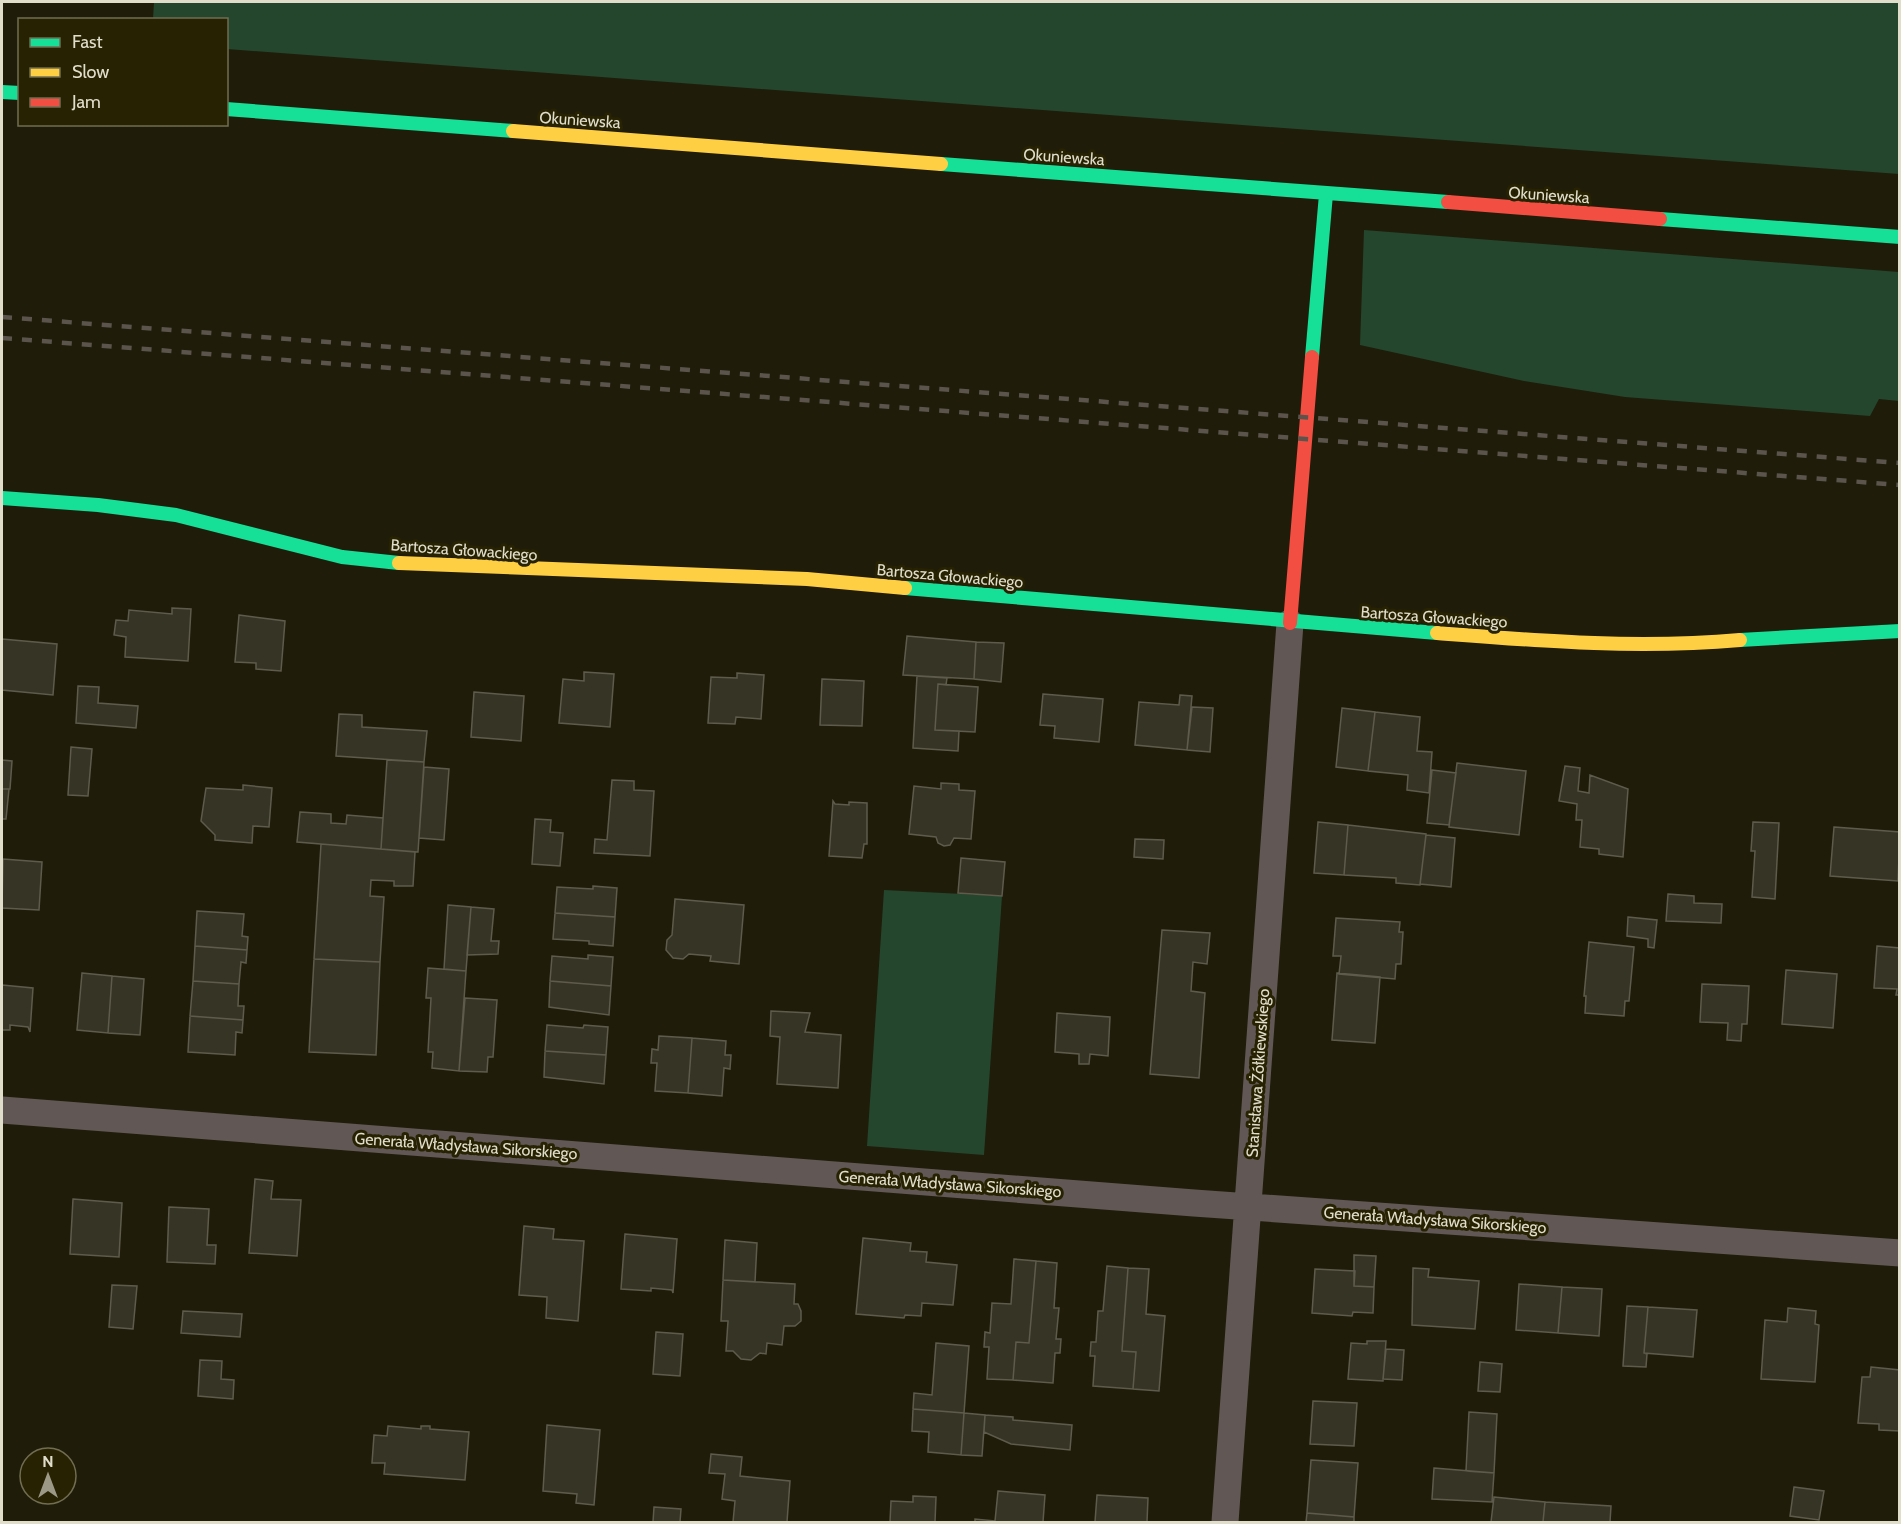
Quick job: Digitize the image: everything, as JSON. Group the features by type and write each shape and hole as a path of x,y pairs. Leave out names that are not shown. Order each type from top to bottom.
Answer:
{"street":[{"path":"2,92 18,93"},
{"name":"Okuniewska","path":"228,109 1899,237"},
{"path":"1290,623 1326,194"},
{"name":"Bartosza Głowackiego","path":"2,498 98,505 176,515 342,557 434,566 807,579 1290,623 1591,645 1682,645 1848,632 1899,631"},
{"name":"Stanisława Żółkiewskiego","path":"1224,1522 1290,623"},
{"name":"Generała Władysława Sikorskiego","path":"2,1110 1248,1207 1899,1253"}],"green space":[{"path":"154,2 1899,2 1899,174 228,49 228,18 153,18"},
{"path":"1364,230 1899,272 1899,401 1879,399 1870,416 1625,397 1524,381 1360,345"},
{"path":"884,890 1002,896 984,1155 867,1146"}],"building":[{"path":"172,608 191,609 188,661 125,657 126,637 114,635 116,620 128,621 129,610 172,614"},
{"path":"239,615 285,621 281,671 256,669 256,663 235,662"},
{"path":"907,636 976,642 974,679 903,675"},
{"path":"2,639 57,644 53,695 2,690"},
{"path":"976,642 1004,643 1001,682 974,679"},
{"path":"584,672 614,674 610,727 559,723 563,679 584,681"},
{"path":"737,673 764,675 761,719 736,717 735,724 708,723 711,677 737,678"},
{"path":"917,676 947,678 946,685 938,684 935,730 959,731 958,751 913,748"},
{"path":"822,679 864,681 862,726 820,725"},
{"path":"938,684 978,687 975,732 935,730"},
{"path":"78,686 99,687 98,703 138,706 136,728 76,723"},
{"path":"474,692 524,696 521,741 471,737"},
{"path":"1043,694 1103,699 1099,742 1054,738 1055,726 1040,725"},
{"path":"1180,695 1192,696 1187,750 1135,745 1139,702 1179,705"},
{"path":"1192,707 1213,708 1210,752 1187,750"},
{"path":"1342,708 1375,712 1368,771 1336,767"},
{"path":"1375,712 1420,717 1417,751 1432,752 1429,793 1407,790 1408,775 1368,771"},
{"path":"339,714 362,715 362,727 427,731 424,762 336,756"},
{"path":"71,747 92,749 88,796 68,795"},
{"path":"2,760 12,761 10,789 2,789"},
{"path":"387,760 424,762 418,852 381,849"},
{"path":"1457,763 1526,771 1519,835 1449,827"},
{"path":"1565,766 1580,768 1578,791 1589,793 1590,775 1628,789 1623,857 1599,854 1599,849 1580,847 1582,820 1576,820 1577,804 1559,801"},
{"path":"424,767 449,769 444,840 419,838"},
{"path":"1432,770 1456,773 1449,825 1427,823"},
{"path":"612,780 634,781 634,790 654,791 650,856 594,853 595,839 607,840"},
{"path":"941,783 959,784 959,790 975,791 971,839 954,838 950,845 944,846 938,843 936,837 909,834 914,786 941,789"},
{"path":"243,785 272,788 269,827 253,826 252,843 215,840 215,835 201,821 206,788 243,790"},
{"path":"2,789 9,789 6,819 2,819"},
{"path":"833,801 835,804 849,805 849,802 867,803 867,844 864,844 862,858 829,856"},
{"path":"300,812 331,814 331,823 346,824 347,815 383,818 381,849 297,842"},
{"path":"535,819 551,820 550,832 563,833 560,866 532,864"},
{"path":"1318,822 1348,825 1344,875 1314,873"},
{"path":"1753,822 1779,823 1775,899 1752,897 1755,851 1751,851"},
{"path":"1348,825 1426,834 1420,885 1396,883 1396,878 1344,875"},
{"path":"1834,827 1900,832 1898,881 1830,876"},
{"path":"1426,835 1455,838 1451,887 1420,884"},
{"path":"1135,839 1164,840 1163,859 1134,857"},
{"path":"321,844 415,852 413,886 394,886 394,881 371,880 370,896 384,897 380,962 314,959"},
{"path":"961,858 1005,862 1002,896 958,893"},
{"path":"3,859 42,862 39,910 2,908"},
{"path":"593,886 617,888 615,917 555,913 557,887 593,889"},
{"path":"1668,894 1694,896 1694,903 1722,904 1721,923 1666,921"},
{"path":"675,899 744,905 739,964 710,961 711,956 689,954 683,959 673,958 666,950 667,940 672,935"},
{"path":"448,905 471,907 466,971 444,969"},
{"path":"471,907 494,909 491,941 499,941 498,954 467,955"},
{"path":"197,911 244,914 242,936 248,937 247,950 195,946"},
{"path":"555,913 615,917 613,946 589,944 589,941 553,939"},
{"path":"1628,917 1657,920 1654,948 1648,947 1648,939 1627,936"},
{"path":"1336,918 1400,922 1399,932 1403,932 1401,964 1396,964 1395,979 1339,974 1341,956 1333,956"},
{"path":"1162,930 1210,933 1207,964 1193,962 1191,991 1205,993 1199,1078 1150,1074"},
{"path":"1589,942 1634,947 1629,1001 1625,1001 1624,1016 1585,1013 1586,996 1584,996"},
{"path":"195,946 247,950 246,963 241,962 239,984 193,981"},
{"path":"1877,946 1900,948 1900,995 1896,995 1897,989 1874,988"},
{"path":"588,955 613,957 611,986 550,981 552,956 588,959"},
{"path":"314,959 380,962 376,1055 309,1052"},
{"path":"428,968 466,971 459,1071 432,1068 433,1052 428,1052 431,998 426,998"},
{"path":"1786,970 1837,974 1833,1028 1782,1024"},
{"path":"82,973 112,976 108,1033 77,1030"},
{"path":"1337,973 1380,977 1375,1043 1332,1040"},
{"path":"112,976 144,979 140,1035 108,1033"},
{"path":"193,981 239,984 238,1006 244,1006 243,1020 190,1016"},
{"path":"550,981 611,986 609,1015 549,1007"},
{"path":"1702,984 1749,986 1747,1024 1742,1024 1741,1041 1727,1040 1728,1023 1700,1022"},
{"path":"2,985 33,988 30,1032 28,1027 10,1025 10,1030 2,1030"},
{"path":"465,998 497,1000 493,1057 488,1057 487,1072 459,1071"},
{"path":"771,1011 810,1013 805,1032 841,1035 838,1088 777,1084 780,1037 770,1036"},
{"path":"1057,1013 1110,1017 1108,1056 1090,1054 1089,1064 1079,1064 1079,1054 1055,1052"},
{"path":"190,1016 243,1020 242,1033 236,1032 235,1055 188,1052"},
{"path":"547,1025 583,1028 584,1025 608,1027 606,1055 545,1051"},
{"path":"659,1036 692,1038 688,1093 655,1091 657,1063 651,1063 652,1049 658,1050"},
{"path":"692,1038 726,1041 725,1055 731,1055 730,1069 724,1068 722,1096 688,1093"},
{"path":"545,1051 606,1055 604,1084 544,1077"},
{"path":"255,1179 273,1181 271,1199 301,1200 297,1256 249,1253"},
{"path":"73,1199 122,1203 119,1257 70,1254"},
{"path":"169,1207 209,1209 207,1245 216,1245 215,1264 167,1262"},
{"path":"524,1226 554,1229 553,1239 584,1241 578,1321 546,1318 547,1297 519,1295"},
{"path":"625,1234 677,1239 673,1293 672,1290 651,1288 651,1291 621,1289"},
{"path":"863,1238 911,1243 910,1251 927,1252 926,1262 957,1265 953,1305 922,1303 921,1316 905,1315 904,1318 856,1314"},
{"path":"725,1240 757,1243 755,1282 723,1280"},
{"path":"1354,1255 1376,1256 1374,1287 1354,1286"},
{"path":"1014,1259 1036,1261 1029,1343 1016,1342 1013,1380 987,1379 989,1347 984,1347 985,1332 990,1333 992,1303 1011,1304"},
{"path":"1036,1261 1057,1263 1054,1308 1059,1308 1056,1339 1061,1339 1060,1353 1055,1353 1053,1383 1013,1380 1016,1342 1029,1343"},
{"path":"1107,1266 1128,1268 1122,1351 1136,1352 1133,1389 1093,1386 1095,1356 1090,1356 1091,1342 1096,1342 1098,1311 1103,1311"},
{"path":"1128,1268 1149,1269 1146,1314 1165,1316 1159,1391 1133,1389 1136,1352 1122,1351"},
{"path":"1413,1268 1429,1269 1428,1277 1479,1281 1475,1329 1412,1325"},
{"path":"1315,1269 1355,1271 1354,1286 1374,1287 1373,1313 1353,1312 1352,1316 1312,1313"},
{"path":"723,1280 795,1284 794,1304 798,1304 801,1311 801,1321 795,1326 784,1326 782,1345 767,1343 766,1354 760,1353 751,1360 741,1359 733,1351 726,1351 728,1321 721,1321"},
{"path":"1519,1284 1562,1287 1558,1333 1516,1330"},
{"path":"112,1285 137,1286 133,1329 109,1327"},
{"path":"1562,1287 1602,1289 1599,1336 1558,1333"},
{"path":"1627,1306 1648,1307 1644,1353 1647,1354 1646,1367 1623,1366"},
{"path":"1648,1307 1697,1310 1693,1357 1644,1353"},
{"path":"1788,1308 1816,1311 1815,1324 1819,1325 1815,1382 1761,1379 1765,1320 1787,1322"},
{"path":"183,1311 242,1314 240,1337 181,1333"},
{"path":"656,1332 683,1334 680,1376 653,1374"},
{"path":"1367,1341 1386,1341 1383,1381 1348,1379 1351,1343 1367,1344"},
{"path":"936,1343 969,1346 964,1413 913,1409 914,1393 932,1395"},
{"path":"1386,1349 1404,1350 1402,1380 1383,1379"},
{"path":"200,1360 222,1361 221,1379 234,1380 233,1399 198,1396"},
{"path":"1480,1362 1502,1364 1500,1392 1478,1391"},
{"path":"1871,1367 1900,1370 1900,1431 1879,1430 1879,1424 1858,1423 1862,1377 1870,1377"},
{"path":"1313,1401 1357,1403 1354,1446 1310,1444"},
{"path":"913,1409 964,1413 961,1455 928,1452 929,1432 912,1431"},
{"path":"1469,1412 1497,1414 1494,1473 1466,1471"},
{"path":"964,1413 985,1415 982,1456 961,1455"},
{"path":"985,1415 1072,1425 1070,1450 1011,1444 984,1432"},
{"path":"547,1425 600,1430 594,1505 576,1503 577,1494 543,1491"},
{"path":"388,1426 421,1429 421,1426 430,1426 430,1429 469,1432 465,1480 384,1474 385,1463 372,1463 374,1435 387,1436"},
{"path":"711,1454 742,1457 740,1476 790,1481 787,1522 733,1522 735,1501 722,1499 725,1474 709,1473"},
{"path":"1311,1460 1358,1463 1354,1517 1307,1513"},
{"path":"1434,1468 1494,1473 1492,1502 1432,1499"},
{"path":"1794,1487 1824,1491 1819,1520 1790,1516"},
{"path":"998,1491 1045,1495 1043,1522 975,1522 975,1519 995,1521"},
{"path":"1097,1495 1148,1498 1147,1522 1095,1522"},
{"path":"913,1496 936,1497 935,1522 890,1522 891,1501 913,1502"},
{"path":"1494,1497 1545,1502 1543,1522 1491,1522"},
{"path":"1545,1502 1611,1506 1610,1522 1543,1522"},
{"path":"654,1507 681,1509 680,1522 653,1522"},
{"path":"1307,1513 1354,1517 1354,1522 1306,1522"}],"railway":[{"path":"2,317 1900,463"},
{"path":"2,338 1900,485"}],"traffic: fast":[{"path":"2,92 18,93"},
{"path":"228,109 513,131"},
{"path":"941,164 1448,202"},
{"path":"1312,357 1326,194"},
{"path":"1660,219 1900,237"},
{"path":"2,498 98,505 176,515 342,557 399,563"},
{"path":"905,588 1437,633"},
{"path":"1740,640 1900,631"}],"traffic: slow":[{"path":"513,131 941,164"},
{"path":"399,563 807,579 905,588"},
{"path":"1437,633 1626,644 1740,640"}],"traffic: jam":[{"path":"1448,202 1660,219"},
{"path":"1290,623 1312,357"}]}
